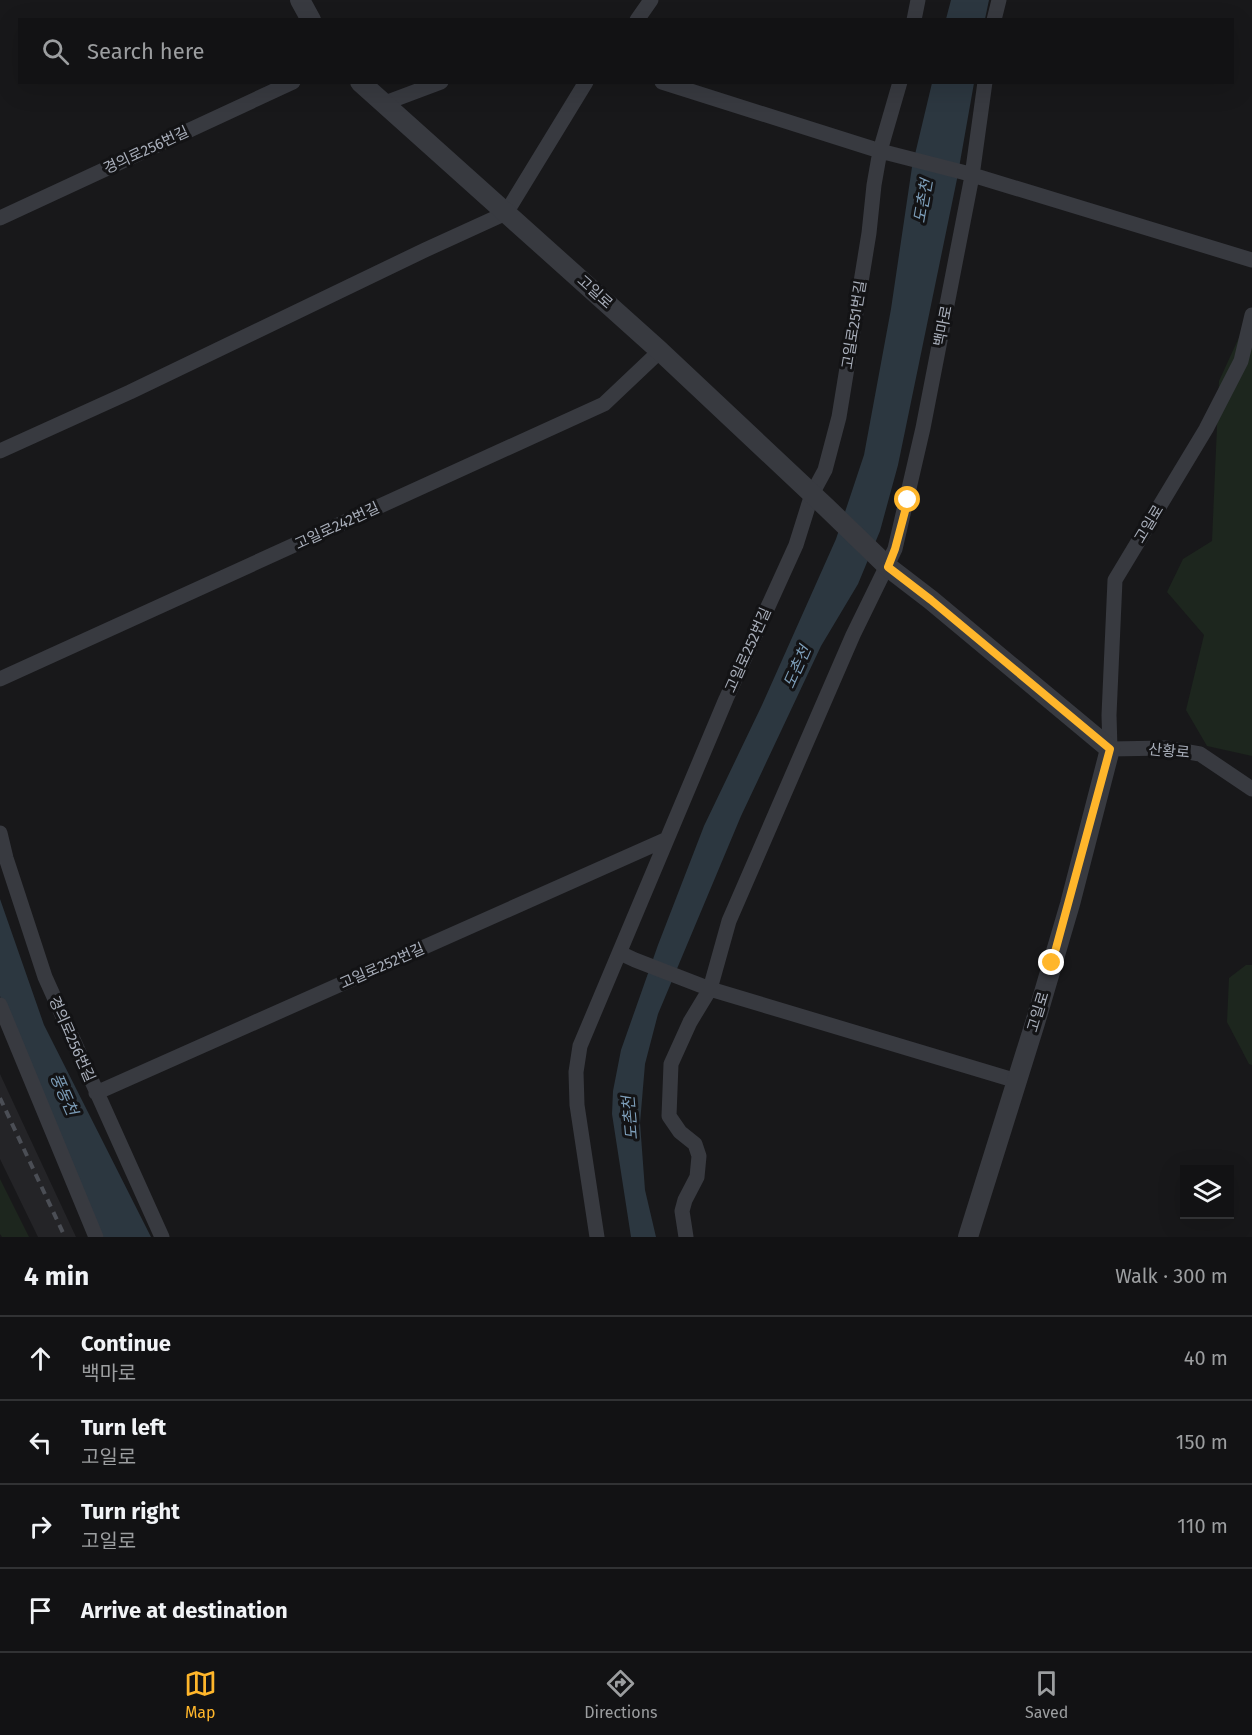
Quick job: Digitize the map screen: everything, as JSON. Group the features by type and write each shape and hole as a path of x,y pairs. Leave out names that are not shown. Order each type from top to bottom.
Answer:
{"street":[{"path":"300,0 310,18"},
{"path":"638,18 651,0"},
{"path":"914,18 918,0"},
{"path":"994,18 999,0"},
{"name":"경의로256번길","path":"0,218 289,84"},
{"name":"고일로","path":"362,84 660,351 883,563"},
{"path":"385,103 436,84"},
{"path":"0,451 130,392 424,250 507,213 585,84"},
{"path":"668,84 880,151 969,175 1252,260"},
{"name":"고일로251번길","path":"819,500 839,417 880,151 899,84"},
{"name":"백마로","path":"686,1237 682,1211 685,1200 698,1177 699,1156 694,1144 680,1132 669,1116 671,1064 706,988 729,921 883,563 895,549 908,500 969,175 984,84"},
{"name":"고일로","path":"968,1237 1070,904 1110,749 1109,715 1115,580 1206,429 1242,361 1252,315"},
{"name":"고일로242번길","path":"0,679 604,404 660,351"},
{"name":"고일로252번길","path":"597,1237 577,1105 576,1072 580,1046 726,699 819,500"},
{"path":"883,563 931,600 1110,749"},
{"name":"산황로","path":"1110,749 1166,748 1200,754 1252,789"},
{"name":"경의로256번길","path":"0,833 45,977 162,1237"},
{"name":"고일로252번길","path":"96,1093 667,838"},
{"path":"620,953 706,988 1017,1081"},
{"path":"0,1005 96,1237"}],"shaded area":[{"path":"1252,309 1252,756 1207,746 1186,710 1204,635 1167,592 1183,559 1212,541 1219,381"},
{"path":"1246,965 1252,965 1252,1065 1249,1064 1227,1022 1229,978"},
{"path":"0,1074 76,1237 38,1237 0,1159"},
{"path":"0,1179 29,1237 2,1237 0,1234"}],"water":[{"path":"951,0 989,0 985,18 946,18"},
{"name":"도촌천","path":"932,84 974,84 957,179 898,465 880,531 858,584 821,646 741,816 658,1014 645,1064 640,1123 645,1190 656,1237 631,1237 612,1114 613,1091 621,1050 704,826 762,705 836,539 864,455 891,309 912,167"},
{"name":"풍동천","path":"0,899 44,1025 151,1237 103,1237 16,1044 0,996"}],"railway":[{"path":"0,1098 65,1237"}],"route":[{"path":"908,500 888,567 1110,749 1070,904 1052,963"}]}
